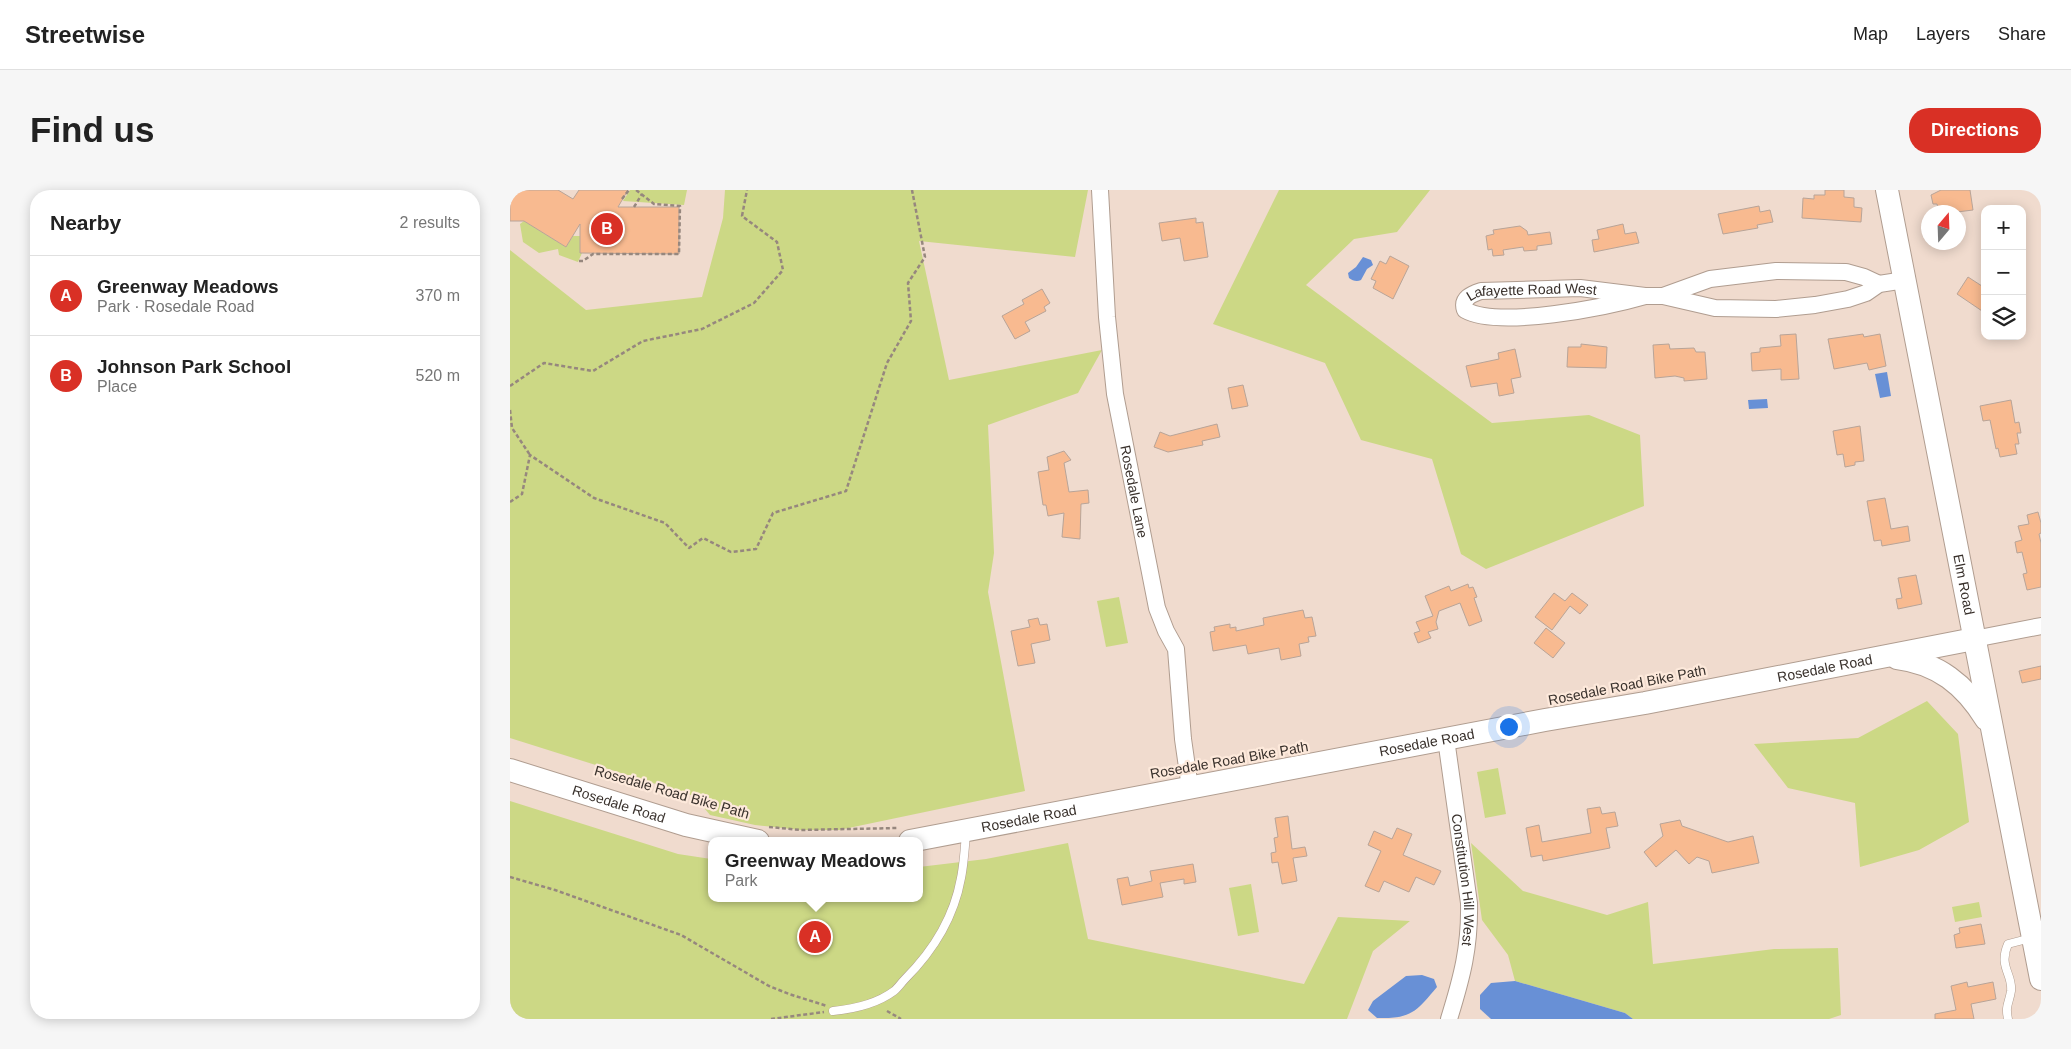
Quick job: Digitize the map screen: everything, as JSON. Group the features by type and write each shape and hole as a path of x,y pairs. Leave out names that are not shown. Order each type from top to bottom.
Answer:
{"street":[{"name":"Rosedale Lane","path":"1100,190 1107,317 1115,394 1157,608 1176,649 1182,739 1190,788"},
{"name":"Elm Road","path":"1887,190 2041,979"},
{"name":"Lafayette Road West","path":"1663,296 1710,279 1776,271 1846,272 1864,276 1880,284"},
{"name":"Lafayette Road West","path":"1645,296 1587,310 1508,317 1474,314 1465,310 1464,306 1465,299 1471,294 1481,291 1580,288 1645,296 1663,296 1715,308 1776,309 1848,299 1866,293 1880,284 1905,280"},
{"path":"1974,639 2041,626"},
{"name":"Rosedale Road","path":"907,834 967,830 1645,703 1974,639"},
{"path":"1879,657 1916,662 1944,673 1968,693 1991,726"},
{"name":"Constitution Hill West","path":"1446,739 1469,903 1470,930 1465,966 1449,1019"},
{"name":"Rosedale Road","path":"510,770 686,825 761,833"}],"lane":[{"path":"833,1009 850,1010 894,991 923,961 953,907 961,879 967,830"},
{"path":"2008,1019 2006,1007 2011,990 2003,955 2008,944 2033,937"}],"path":[{"path":"622,199 629,190"},
{"path":"579,261 593,254 680,254 680,206 654,204 636,190"},
{"path":"510,386 544,363 593,370 643,340 702,329 754,303 783,270 777,242 742,216 747,190"},
{"path":"510,410 512,428 530,455 594,498 665,523 689,548 703,538 731,552 756,549 773,513 846,491 887,363 911,321 908,283 924,257 912,190"},
{"path":"634,207 642,194"},
{"path":"510,502 522,494 530,455"},
{"name":"Rosedale Road Bike Path","path":"761,833 801,830 907,834"},
{"path":"510,877 564,893 681,935 769,986 833,1009"},
{"path":"771,1019 833,1009"},
{"path":"887,1011 901,1019"}],"green space":[{"path":"630,190 687,190 684,205 623,201"},
{"path":"725,190 1088,190 1075,257 919,241 949,380 1102,350 1078,393 988,425 994,553 988,592 1025,791 839,830 801,830 755,825 710,815 694,796 510,738 510,250 586,310 702,297 723,218"},
{"path":"1279,190 1430,190 1397,232 1354,239 1306,285 1492,423 1589,415 1640,435 1644,506 1486,569 1461,554 1432,459 1361,440 1325,363 1213,324"},
{"path":"524,221 566,247 573,236 580,236 580,252 582,253 578,262 559,255 558,249 539,253 523,242 520,224"},
{"path":"1119,597 1128,643 1106,647 1097,601"},
{"path":"1927,701 1958,734 1969,822 1919,850 1860,867 1855,803 1788,788 1754,744 1858,738"},
{"path":"1498,768 1506,814 1485,818 1477,772"},
{"path":"510,801 678,854 708,859 708,902 923,902 923,867 986,859 1068,843 1088,939 1304,984 1338,917 1410,921 1373,951 1347,1019 510,1019"},
{"path":"1471,843 1523,891 1607,915 1648,902 1653,964 1774,949 1838,948 1841,1015 1829,1019 1633,1019 1625,1013 1515,981 1508,955 1482,920"},
{"path":"1251,884 1259,932 1238,936 1229,888"},
{"path":"1979,902 1982,917 1955,922 1952,907"}],"water":[{"path":"1363,257 1371,260 1373,265 1367,269 1361,280 1352,280 1349,278 1348,273 1356,267"},
{"path":"1887,372 1891,396 1880,398 1875,374"},
{"path":"1767,399 1768,408 1749,409 1748,400"},
{"path":"1422,975 1434,979 1437,987 1424,1003 1412,1012 1398,1017 1377,1018 1368,1010 1373,1001 1406,976"},
{"path":"1515,981 1625,1013 1633,1019 1491,1019 1480,1009 1480,995 1491,983"}],"building":[{"path":"510,190 558,190 573,199 579,190 628,190 618,207 679,207 679,254 580,253 580,224 566,247 524,221 510,221"},
{"path":"1825,190 1844,190 1844,197 1854,198 1854,207 1862,208 1861,222 1802,218 1803,198 1814,199 1814,195 1825,195"},
{"path":"1941,190 1970,190 1973,210 1966,211 1966,205 1933,204 1931,195"},
{"path":"1759,206 1760,212 1770,210 1773,222 1757,225 1758,228 1723,234 1718,214"},
{"path":"1196,218 1196,223 1203,222 1208,257 1184,261 1180,238 1162,241 1159,223"},
{"path":"1623,224 1625,234 1636,232 1639,243 1594,252 1592,240 1599,239 1597,230"},
{"path":"1520,226 1527,231 1528,235 1550,232 1552,244 1537,246 1537,250 1524,251 1523,247 1503,250 1504,255 1493,256 1492,249 1488,250 1486,236 1494,234 1493,230"},
{"path":"1390,256 1409,266 1393,299 1373,288 1376,281 1371,279 1380,261 1386,264"},
{"path":"1968,277 1981,285 1981,310 1957,294"},
{"path":"1042,289 1050,303 1044,307 1046,311 1025,322 1030,331 1015,339 1002,316 1024,304 1022,300"},
{"path":"1796,334 1799,379 1781,380 1781,369 1752,371 1751,353 1760,352 1760,348 1781,346 1780,335"},
{"path":"1863,334 1864,337 1880,334 1886,366 1869,370 1867,363 1834,369 1828,339"},
{"path":"1581,344 1607,347 1606,368 1567,367 1568,347 1581,347"},
{"path":"1669,344 1670,349 1694,348 1696,352 1705,352 1707,379 1684,381 1684,378 1675,376 1655,378 1653,345"},
{"path":"1515,349 1521,377 1511,379 1514,393 1499,396 1497,383 1471,387 1466,366 1499,359 1498,353"},
{"path":"1243,385 1248,406 1232,409 1228,388"},
{"path":"2011,400 2015,423 2019,422 2021,433 2017,433 2019,444 2015,444 2017,454 2000,457 1998,448 1996,449 1990,420 1983,421 1980,406"},
{"path":"1217,424 1220,437 1202,441 1203,445 1168,452 1154,447 1160,432 1170,436"},
{"path":"1860,426 1864,461 1855,462 1855,465 1845,467 1843,454 1837,455 1833,431"},
{"path":"1064,451 1071,460 1064,463 1069,492 1088,490 1089,503 1081,504 1080,539 1062,537 1064,513 1048,516 1046,505 1043,505 1038,472 1049,470 1047,457"},
{"path":"1885,498 1891,529 1908,526 1910,541 1882,546 1881,540 1874,541 1867,501"},
{"path":"2038,512 2041,523 2041,533 2039,534 2041,543 2041,587 2027,590 2023,574 2027,573 2022,552 2017,553 2015,542 2022,540 2018,526 2029,524 2027,515"},
{"path":"1916,575 1922,604 1898,609 1896,599 1902,598 1898,578"},
{"path":"1468,584 1469,588 1473,587 1477,597 1474,598 1482,621 1469,626 1460,603 1439,611 1436,622 1438,629 1428,632 1431,638 1418,643 1414,633 1420,631 1416,622 1433,616 1425,596 1449,586 1451,591"},
{"path":"1554,593 1565,601 1572,593 1588,605 1580,614 1570,606 1552,630 1535,617"},
{"path":"1303,610 1305,618 1312,617 1316,636 1308,637 1309,642 1299,644 1301,656 1281,660 1279,648 1248,654 1246,645 1213,651 1210,632 1215,631 1214,627 1230,624 1230,628 1236,627 1236,631 1264,625 1263,618"},
{"path":"1038,618 1040,625 1047,624 1050,640 1031,644 1035,663 1018,666 1011,631 1030,627 1028,620"},
{"path":"1546,628 1565,643 1553,658 1534,643"},
{"path":"2041,666 2041,679 2022,683 2019,671"},
{"path":"1600,807 1602,814 1615,812 1618,826 1606,828 1610,848 1543,861 1542,855 1531,857 1526,828 1539,825 1542,842 1591,833 1587,809"},
{"path":"1288,816 1292,849 1305,847 1307,856 1293,858 1297,881 1282,884 1278,862 1272,863 1271,853 1276,852 1274,838 1278,837 1275,818"},
{"path":"1680,820 1682,826 1728,842 1753,836 1759,863 1712,873 1709,861 1697,857 1689,864 1676,850 1656,867 1644,852 1663,836 1660,824"},
{"path":"1397,828 1412,834 1403,855 1441,871 1434,885 1416,877 1409,892 1384,881 1379,892 1365,886 1381,851 1368,845 1374,831 1392,839"},
{"path":"1193,864 1196,882 1184,884 1184,879 1160,883 1163,897 1122,905 1117,879 1128,877 1130,886 1152,881 1150,871"},
{"path":"1981,924 1985,944 1956,948 1954,935 1960,933 1959,928"},
{"path":"1967,982 1968,987 1993,982 1996,999 1971,1004 1974,1019 1935,1019 1935,1014 1956,1010 1951,986"}],"place":[{"name":"Johnson Park School","path":"607,229"},
{"name":"Greenway Meadows","path":"815,937"}]}
